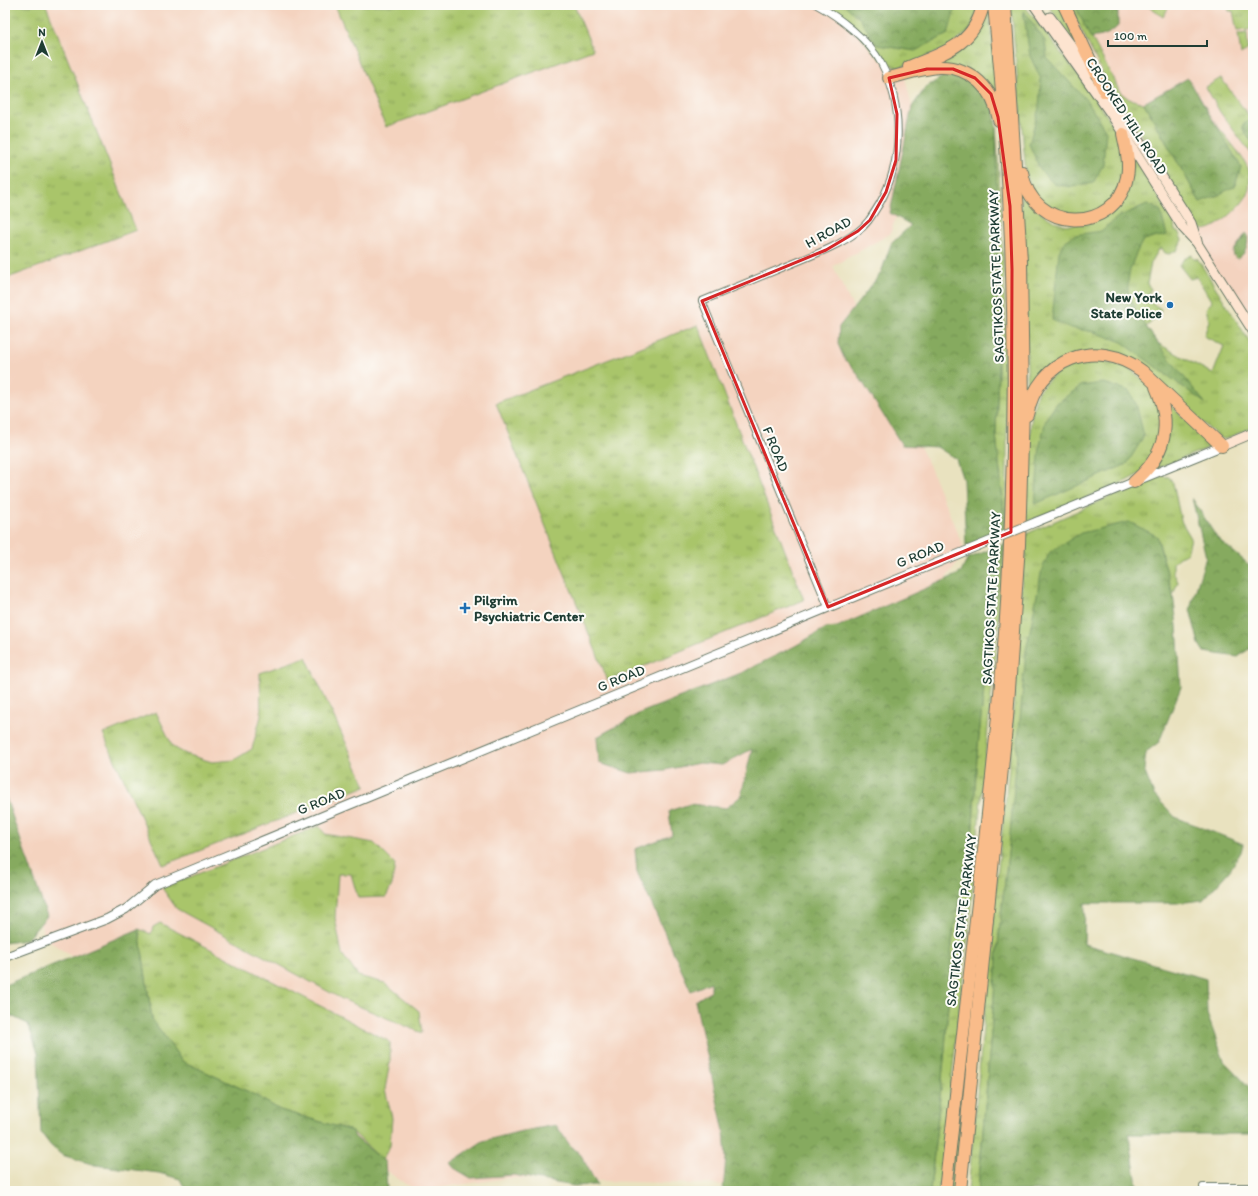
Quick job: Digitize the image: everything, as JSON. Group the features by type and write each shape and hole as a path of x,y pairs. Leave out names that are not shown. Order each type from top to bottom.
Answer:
{"highway":[{"path":"889,78 962,43 977,24 983,5"},
{"name":"SAGTIKOS STATE PARKWAY","path":"945,1191 996,740 1012,510 1014,329 1010,206 994,5"},
{"name":"SAGTIKOS STATE PARKWAY","path":"960,1191 1014,642 1019,545 1022,444 1021,261 1005,5"},
{"path":"1064,5 1105,92"},
{"path":"889,78 941,67 964,72 984,86 991,94 998,117 1010,206"},
{"path":"1013,118 1024,181 1028,194 1042,209 1063,218 1079,220 1094,216 1108,208 1118,197 1125,184 1128,171 1123,134"},
{"path":"1022,444 1029,407 1035,389 1049,372 1064,362 1086,355 1110,356 1135,365 1222,446"},
{"path":"1134,482 1150,467 1158,454 1164,438 1164,409 1154,383"}],"main road":[{"name":"CROOKED HILL ROAD","path":"1034,5 1123,134 1182,228 1197,243 1253,331"},
{"name":"CROOKED HILL ROAD","path":"1040,5 1105,92 1145,150 1191,222 1197,243"},
{"name":"G ROAD","path":"1222,446 1253,433"}],"street":[{"name":"H ROAD","path":"702,301 826,250 858,231 870,220 886,192 896,160 897,114 889,78 881,62 857,34 843,22 816,5"},
{"name":"F ROAD","path":"702,301 828,607"},
{"name":"G ROAD","path":"5,957 107,919 126,909 155,885 1222,446"},
{"path":"1203,1187 1253,1187"}],"highlighted area":[{"path":"927,69 953,69 975,78 991,94 998,117 1010,206 1012,269 1011,532 828,607 702,301 826,250 858,231 870,220 886,192 896,160 897,114 889,78"}],"shaded area":[{"name":"Pilgrim Psychiatric Center","path":"5,5 864,5 900,56 915,120 908,184 890,234 833,266 929,465 965,551 886,665 736,1185 507,1178 416,1191 46,939 5,833"},
{"path":"1066,5 1253,5 1253,329 1135,141"}],"green space":[{"path":"5,5 46,5 136,230 5,279"},
{"path":"335,5 574,5 593,50 386,127"},
{"path":"825,5 980,5 970,29 950,47 900,67 892,66 878,57 850,24"},
{"path":"845,5 956,5 948,34 915,51 877,45 860,19"},
{"path":"988,5 1000,105 933,63 950,55"},
{"path":"1011,5 1024,5 1081,79 1113,125 1120,142 1124,165 1121,186 1109,203 1092,214 1070,217 1050,210 1034,195 1026,174"},
{"path":"1048,5 1061,5 1077,46"},
{"path":"1069,5 1075,5 1120,92 1129,99 1144,103 1200,202 1241,167 1212,119 1233,145 1247,166 1250,182 1246,198 1224,220 1206,230 1197,225 1105,78"},
{"path":"1075,5 1118,5 1118,26 1105,35 1090,37"},
{"path":"1146,5 1170,5 1163,17"},
{"path":"1227,5 1253,5 1253,26 1249,30 1237,31 1233,11 1229,11"},
{"path":"1023,10 1045,41 1047,58 1087,101 1106,131 1103,165 1093,183 1072,187 1054,184 1041,171 1029,144 1039,108 1041,79 1030,56"},
{"path":"1247,33 1248,49 1241,55 1238,34"},
{"path":"952,71 964,75 993,104 996,127 998,371 996,434 1006,530 966,546 963,480 956,459 937,447 902,445 855,370 845,360 838,344 839,327 881,273 891,244 911,225 890,213 912,107 926,87"},
{"path":"1188,78 1241,167 1235,186 1200,202 1144,103"},
{"path":"1221,78 1249,116 1250,119 1243,129 1253,144 1253,156 1220,112 1206,87"},
{"path":"1253,113 1253,144 1243,129 1243,124 1250,119 1249,116"},
{"path":"996,127 1006,329 1006,530 996,434 998,371"},
{"path":"1134,156 1174,223 1175,231 1179,233 1182,240 1177,250 1169,254 1165,253 1162,248 1159,249 1151,263 1147,284 1151,289 1145,299 1161,309 1158,316 1146,327 1159,344 1213,374 1224,346 1204,336 1209,321 1206,308 1212,302 1197,277 1190,279 1179,265 1184,259 1192,255 1192,257 1196,260 1197,258 1253,347 1253,427 1225,439 1220,438 1129,359 1079,353 1028,396 1021,189 1030,202 1041,213 1054,221 1069,225 1088,222 1106,216"},
{"path":"1147,204 1160,210 1167,235 1143,240 1134,257 1130,270 1128,289 1131,300 1138,314 1160,347 1205,403 1122,342 1094,332 1071,328 1052,320 1059,252 1064,242 1075,235 1101,231 1118,217"},
{"path":"1246,233 1248,235 1248,242 1246,248 1243,254 1237,259 1233,252"},
{"path":"698,325 804,600 608,681 496,403"},
{"path":"1096,359 1127,367 1150,385 1161,412 1161,435 1141,473 1126,481 1024,523 1025,495 1029,474 1029,445 1032,413 1038,391 1062,368"},
{"path":"1103,383 1129,391 1136,404 1144,436 1127,464 1035,504 1040,445 1046,419 1057,403 1081,386"},
{"path":"1165,401 1215,445 1154,470"},
{"path":"1162,476 1169,477 1173,483 1181,521 1191,538 1187,554 1179,557 1173,563 1173,572 1178,582 1173,595 1157,536 1009,845 1000,923 978,1191 968,1191 996,888 1010,758 1023,558 1026,558 1024,535 1109,497"},
{"path":"1192,498 1217,538 1253,568 1253,646 1238,657 1204,652 1199,644 1190,609 1206,557"},
{"path":"1129,522 1157,536 1173,595 1177,625 1181,687 1159,742 1146,752 1144,770 1154,795 1175,817 1243,844 1241,852 1230,870 1203,900 1177,903 1085,903 1084,944 1206,979 1207,1014 1224,1061 1253,1091 1253,1134 1129,1134 1138,1191 978,1191 1000,923 1009,845 1026,651 1042,569 1050,552 1081,533"},
{"path":"1006,543 968,933 939,1191 930,1191 945,1050 952,942 961,886 971,860 977,756 988,648 1004,544"},
{"path":"1004,544 988,648 977,756 971,860 961,886 952,942 945,1050 930,1191 723,1191 726,1158 724,1131 695,1001 711,991 711,982 691,991 637,872 635,849 672,835 669,811 690,804 726,808 741,796 752,749 722,765 699,763 665,770 631,773 599,763 597,737 640,713 741,673 795,646 826,628 837,627 961,573 967,559"},
{"path":"306,657 366,786 163,865 103,734 156,712 173,747 186,754 212,762 234,760 252,749 261,716 260,673"},
{"path":"5,795 47,916 26,940 5,943"},
{"path":"319,826 325,834 374,843 395,864 392,885 386,897 358,898 351,874 338,874 335,918 342,954 358,976 385,983 419,1011 422,1033 342,999 177,909 162,888"},
{"path":"160,923 390,1042 390,1062 385,1089 392,1118 390,1146 382,1160 352,1131 280,1110 249,1092 182,1061 152,1019 139,929 151,934 153,927"},
{"path":"139,929 152,1019 182,1061 249,1092 280,1110 352,1131 355,1137 385,1162 387,1188 382,1191 186,1191 180,1179 159,1173 95,1165 62,1155 51,1146 41,1133 38,1053 28,1024 5,1013 5,985"},
{"path":"956,1121 964,1122 956,1191 948,1191"},
{"path":"556,1125 569,1144 581,1155 597,1185 573,1186 514,1175 471,1178 454,1168 450,1163 483,1141 518,1132"}],"place":[{"name":"New York State Police","path":"1170,305"},
{"name":"Pilgrim Psychiatric Center","path":"465,608"}]}
